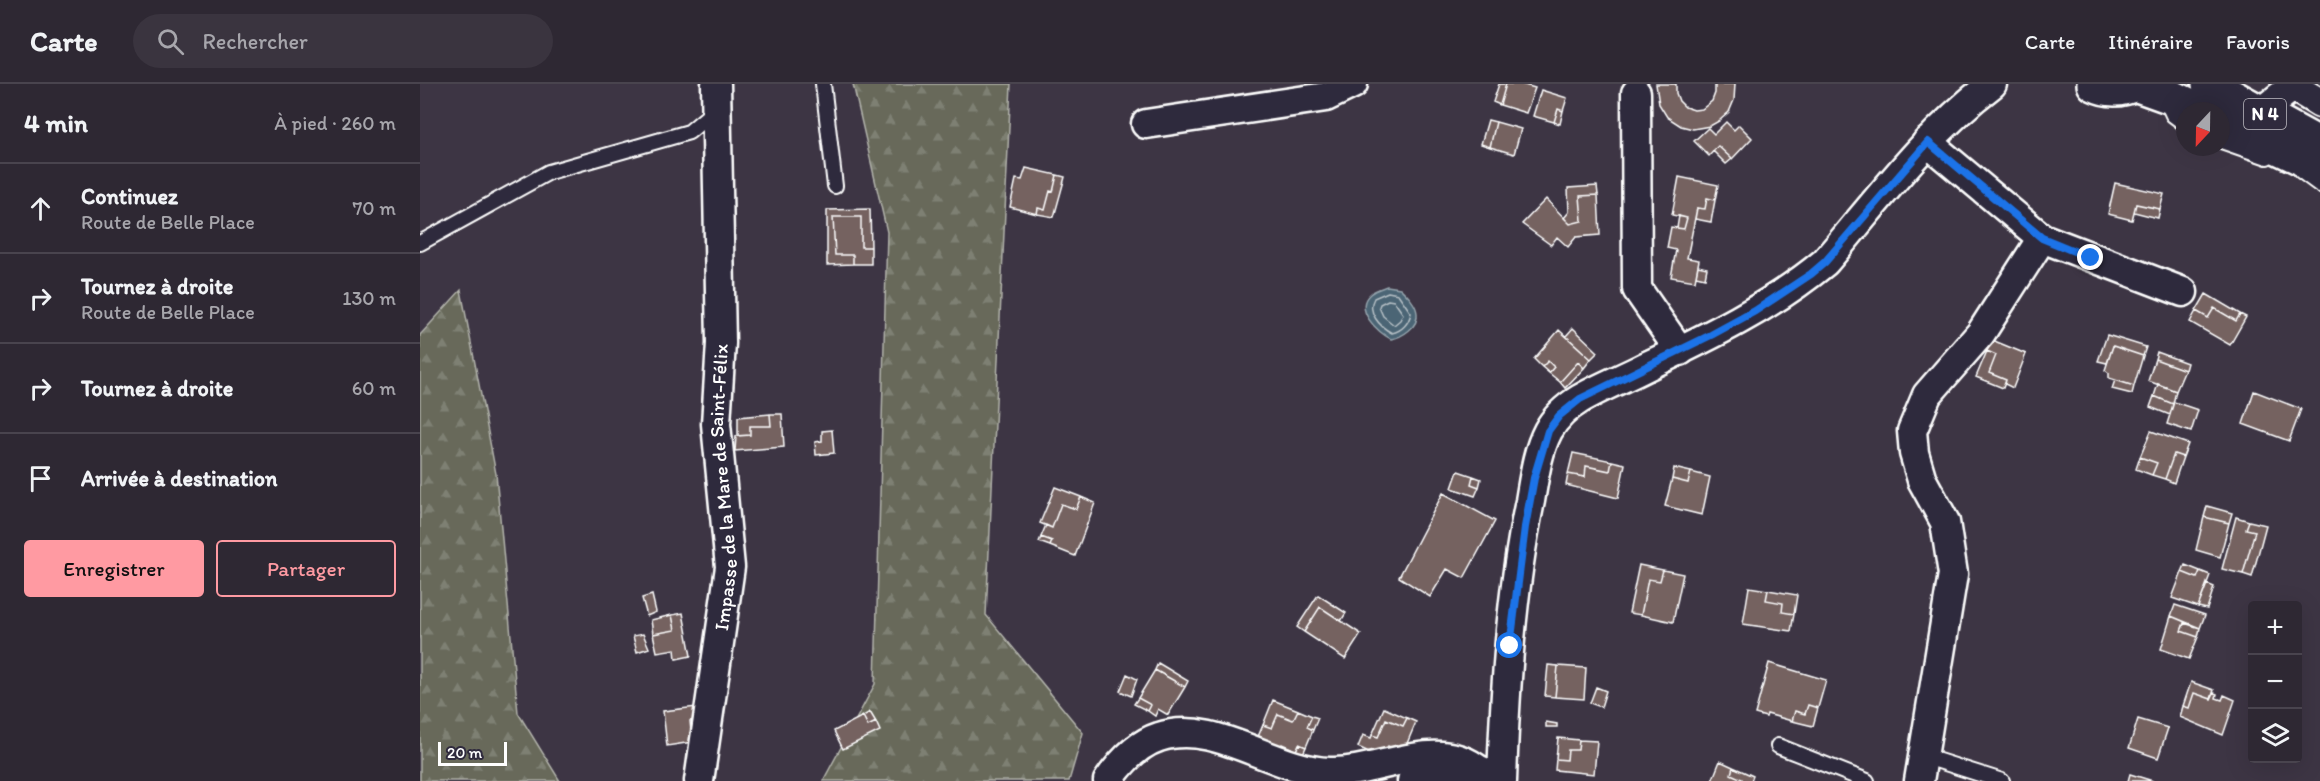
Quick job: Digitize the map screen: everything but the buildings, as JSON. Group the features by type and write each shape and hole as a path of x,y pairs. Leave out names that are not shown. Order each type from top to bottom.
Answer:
{"main road":[{"path":"2094,84 2104,89 2115,90 2145,87 2181,102"},
{"name":"N 4","path":"2209,84 2320,145"},
{"name":"N 4","path":"2230,124 2320,167"}],"street":[{"path":"1146,124 1326,97 1353,84"},
{"path":"1495,774 1525,527 1534,478 1548,431 1559,416 1580,399 1680,351 1755,311 1811,274 1825,262 1928,142 1965,105 1992,84"},
{"path":"2261,112 2290,85 2320,103"},
{"path":"1636,93 1637,290 1680,351"},
{"name":"Impasse de la Mare de Saint-Félix","path":"699,781 730,567 716,424 721,344 717,96"},
{"path":"1928,142 2042,238 2183,292"},
{"path":"1921,768 1953,574 1945,522 1922,480 1914,453 1912,431 1927,395 1981,333 2042,238"},
{"path":"1108,781 1134,750 1159,737 1184,734 1206,735 1306,770 1332,772 1430,755 1452,756 1495,774"},
{"path":"1413,781 1495,774"}],"lane":[{"path":"823,84 835,186"},
{"path":"2145,87 2176,117"},
{"path":"420,243 549,172 689,132 717,96"},
{"path":"2230,145 2278,160 2301,171 2320,185"},
{"path":"1778,746 1867,781"},
{"path":"1921,768 2002,781"}],"green space":[{"path":"853,84 1011,84 986,615 1083,733 1069,781 823,781 875,684 887,232"},
{"path":"461,290 496,474 518,713 560,781 420,781 420,335"}],"water":[{"path":"1387,286 1400,288 1413,302 1417,313 1413,327 1405,334 1391,339 1374,326 1364,307 1365,300 1370,294"}],"route":[{"path":"1510,646 1525,527 1534,478 1548,431 1559,416 1580,399 1755,311 1811,274 1825,262 1928,142 2042,238 2091,258"}]}
